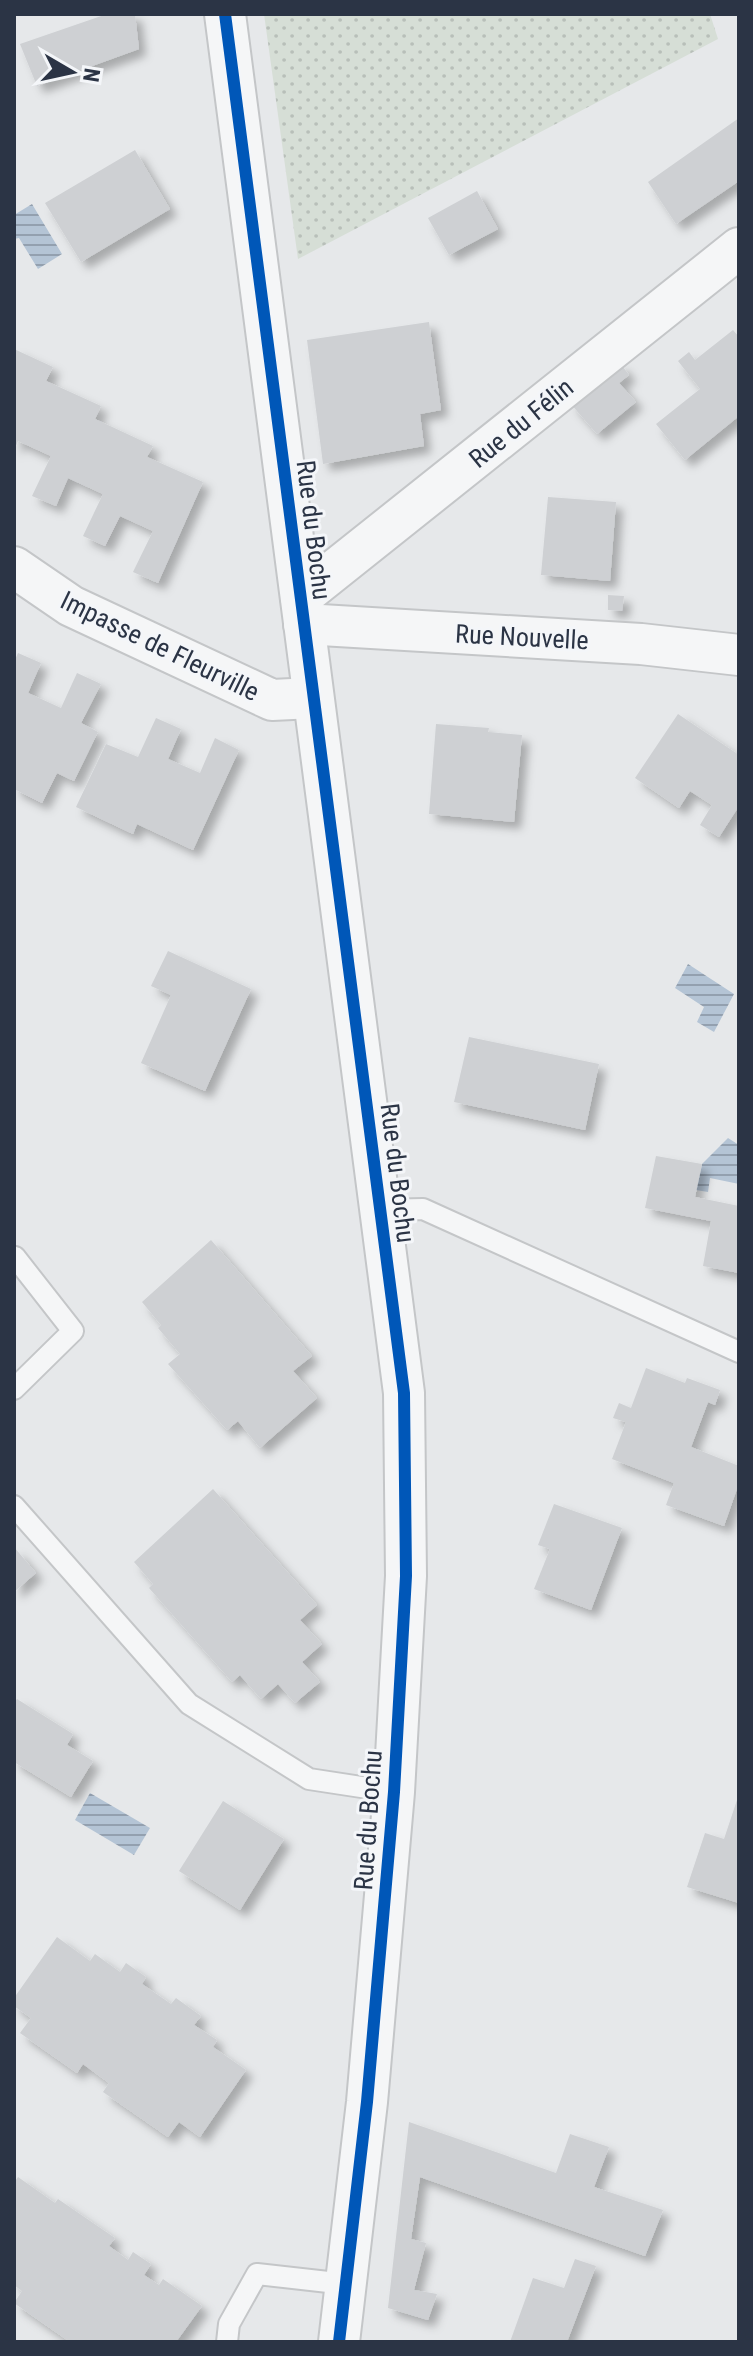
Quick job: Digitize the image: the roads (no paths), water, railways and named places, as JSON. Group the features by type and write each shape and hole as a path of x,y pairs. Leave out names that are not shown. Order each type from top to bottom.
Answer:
{"street":[{"name":"Rue du Bochu","path":"225,14 404,1393 406,1576 394,1792 367,2102 339,2342"},
{"name":"Rue du Félin","path":"302,611 739,248"},
{"name":"Impasse de Fleurville","path":"14,567 71,606 272,700 313,698"},
{"name":"Rue Nouvelle","path":"302,611 739,655"}],"lane":[{"path":"380,1210 423,1209 739,1352"},
{"path":"14,1389 73,1331 15,1257"},
{"path":"14,1506 189,1704 309,1779 394,1792"},
{"path":"227,2342 229,2324 257,2274 346,2284"}],"water":[{"path":"32,204 62,254 38,269 19,238 14,239 14,215"},
{"path":"688,964 734,994 714,1032 697,1022 704,1007 675,988"},
{"path":"728,1138 739,1145 739,1184 710,1178 708,1192 696,1190 702,1164"},
{"path":"90,1793 150,1828 134,1855 75,1820"}]}
